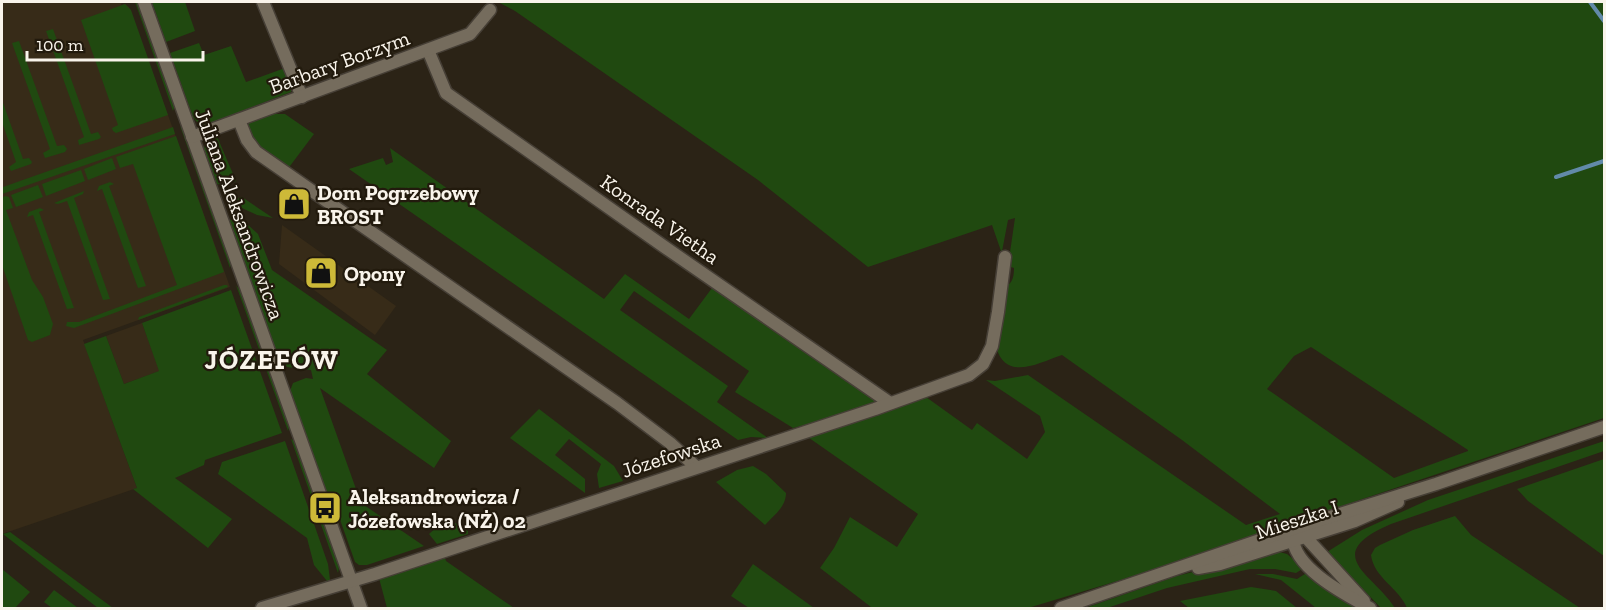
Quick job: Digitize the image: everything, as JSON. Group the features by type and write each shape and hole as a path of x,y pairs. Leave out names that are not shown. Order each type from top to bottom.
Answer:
{"street":[{"name":"Juliana Aleksandrowicza","path":"144,2 361,609"},
{"path":"263,2 302,97"},
{"name":"Barbary Borzym","path":"192,137 470,34 490,10"},
{"name":"Konrada Vietha","path":"428,50 446,93 890,403"},
{"path":"239,120 247,140 256,152 617,403 670,443 696,467"},
{"name":"Józefowska","path":"262,609 969,375 983,364 992,346 999,312 1005,257"},
{"name":"Mieszka I","path":"1061,609 1165,574 1221,564 1294,534 1605,427"},
{"name":"Mieszka I","path":"1306,536 1355,521 1436,484"},
{"path":"1318,549 1321,536 1326,530"},
{"path":"1294,534 1306,536 1370,609 1308,567 1296,550 1294,534"}],"shaded area":[{"path":"2,2 122,2 121,5 125,4 129,7 230,287 83,340 137,488 2,534"},
{"name":"Opony","path":"282,225 396,306 375,335 279,264"},
{"path":"142,323 160,371 124,384 106,336"}],"green space":[{"path":"135,2 138,2 175,105 173,111"},
{"path":"152,2 185,2 195,31 166,42"},
{"path":"498,2 1604,2 1604,418 1124,579 1028,608 870,608 820,568 834,548 850,517 897,547 918,514 802,433 926,397 972,430 977,423 1027,459 1045,432 1040,416 986,380 995,381 1028,375 1246,525 1280,514 1182,440 1062,355 1024,367 1007,364 1001,358 996,347 1007,286 1014,273 1014,268 1008,266 1015,218 1008,220 1000,262 1001,251 992,225 868,267 758,180 515,11","holes":["1311,347 1468,450 1394,478 1267,389 1294,356"]},
{"path":"125,4 131,10 168,115 116,133 112,128 118,125 81,20"},
{"path":"53,29 91,134 98,132 101,137 99,139 79,145 78,140 84,137 46,31"},
{"path":"19,41 57,146 64,145 67,149 65,152 45,158 43,153 50,149 12,43"},
{"path":"199,43 204,55 231,46 246,82 285,68 292,87 291,92 226,117 217,123 200,124 193,117 170,53"},
{"path":"2,100 23,159 29,158 32,162 11,171 9,167 16,162 2,122"},
{"path":"271,114 285,114 314,134 287,170 256,144 249,131 249,123"},
{"path":"180,126 184,131 231,263 230,268"},
{"path":"173,127 175,134 2,194 2,184 3,187"},
{"path":"216,134 236,181 226,185 217,184 204,149 206,140"},
{"path":"176,136 224,272 74,328 66,326 67,322 79,322 177,285 133,164 120,168 116,157"},
{"path":"390,148 604,299 625,274 689,319 712,288 715,288 876,400 875,403 829,419 793,428 735,392 749,371 634,291 620,310 728,386 717,402 768,438 751,437 738,440 349,169 383,158 386,165 393,162"},
{"path":"112,158 116,169 88,180 84,169"},
{"path":"81,170 85,181 46,196 42,184"},
{"path":"110,182 114,184 109,186 146,286 138,288 102,189 97,191 99,186"},
{"path":"38,185 43,197 16,207 11,195"},
{"path":"84,191 83,194 74,198 110,299 103,300 67,201 54,203"},
{"path":"9,197 13,208 6,210 32,280 43,297 53,324 50,335 32,342 28,340 2,265 2,198"},
{"path":"242,197 273,218 257,215 230,201"},
{"path":"40,208 44,210 39,212 74,308 67,309 33,215 27,217 29,212"},
{"path":"238,219 258,234 272,270 387,350 367,374 451,441 434,468 320,388 361,503 424,546 367,565 359,565 355,562 331,494 327,495 290,391 293,383 306,378 313,379 311,370 287,367 277,354 229,220"},
{"path":"224,285 228,287 138,320 139,317"},
{"path":"236,285 241,292 289,427 288,431"},
{"path":"231,290 282,433 205,460 204,465 175,478 232,519 208,548 133,489 137,488 84,344 106,336 124,384 159,371 142,323"},
{"path":"539,409 614,466 623,481 599,488 597,474 601,464 569,439 555,455 585,479 585,493 510,438"},
{"path":"291,439 294,441 339,567 338,573"},
{"path":"285,441 328,564 330,580 327,581 314,565 307,538 218,474 222,462"},
{"path":"1604,441 1604,451 1391,524 1370,535 1358,545 1355,555 1358,565 1395,608 1381,608 1327,552 1362,530 1428,500"},
{"path":"1604,459 1604,556 1528,501 1517,489"},
{"path":"753,466 766,474 786,493 782,507 765,525 716,482 737,470"},
{"path":"1455,516 1471,535 1580,608 1407,608 1377,570 1371,555 1380,545 1413,530"},
{"path":"447,518 468,531 468,534 437,544 429,534"},
{"path":"10,532 113,608 98,608 3,534"},
{"path":"1276,551 1287,554 1304,568 1296,573 1275,569 1250,569 1167,588 1107,608 1085,608 1177,576"},
{"path":"445,558 446,561 514,608 387,608 379,578"},
{"path":"753,564 814,608 749,608 731,596"},
{"path":"2,569 30,592 15,608 2,608"},
{"path":"1308,572 1358,608 1316,608 1281,580 1255,574 1273,574 1297,579"},
{"path":"1251,587 1276,591 1297,608 1189,608 1180,601"},
{"path":"54,590 78,608 52,608 44,602"}],"waterway":[{"path":"1590,2 1604,21"},
{"path":"1556,177 1604,161"}],"place":[{"name":"Dom Pogrzebowy BROST","path":"294,204"},
{"name":"Opony","path":"321,273"},
{"name":"Aleksandrowicza / Józefowska (NŻ) 02","path":"325,508"}],"district":[{"name":"JÓZEFÓW","path":"272,360"}]}
